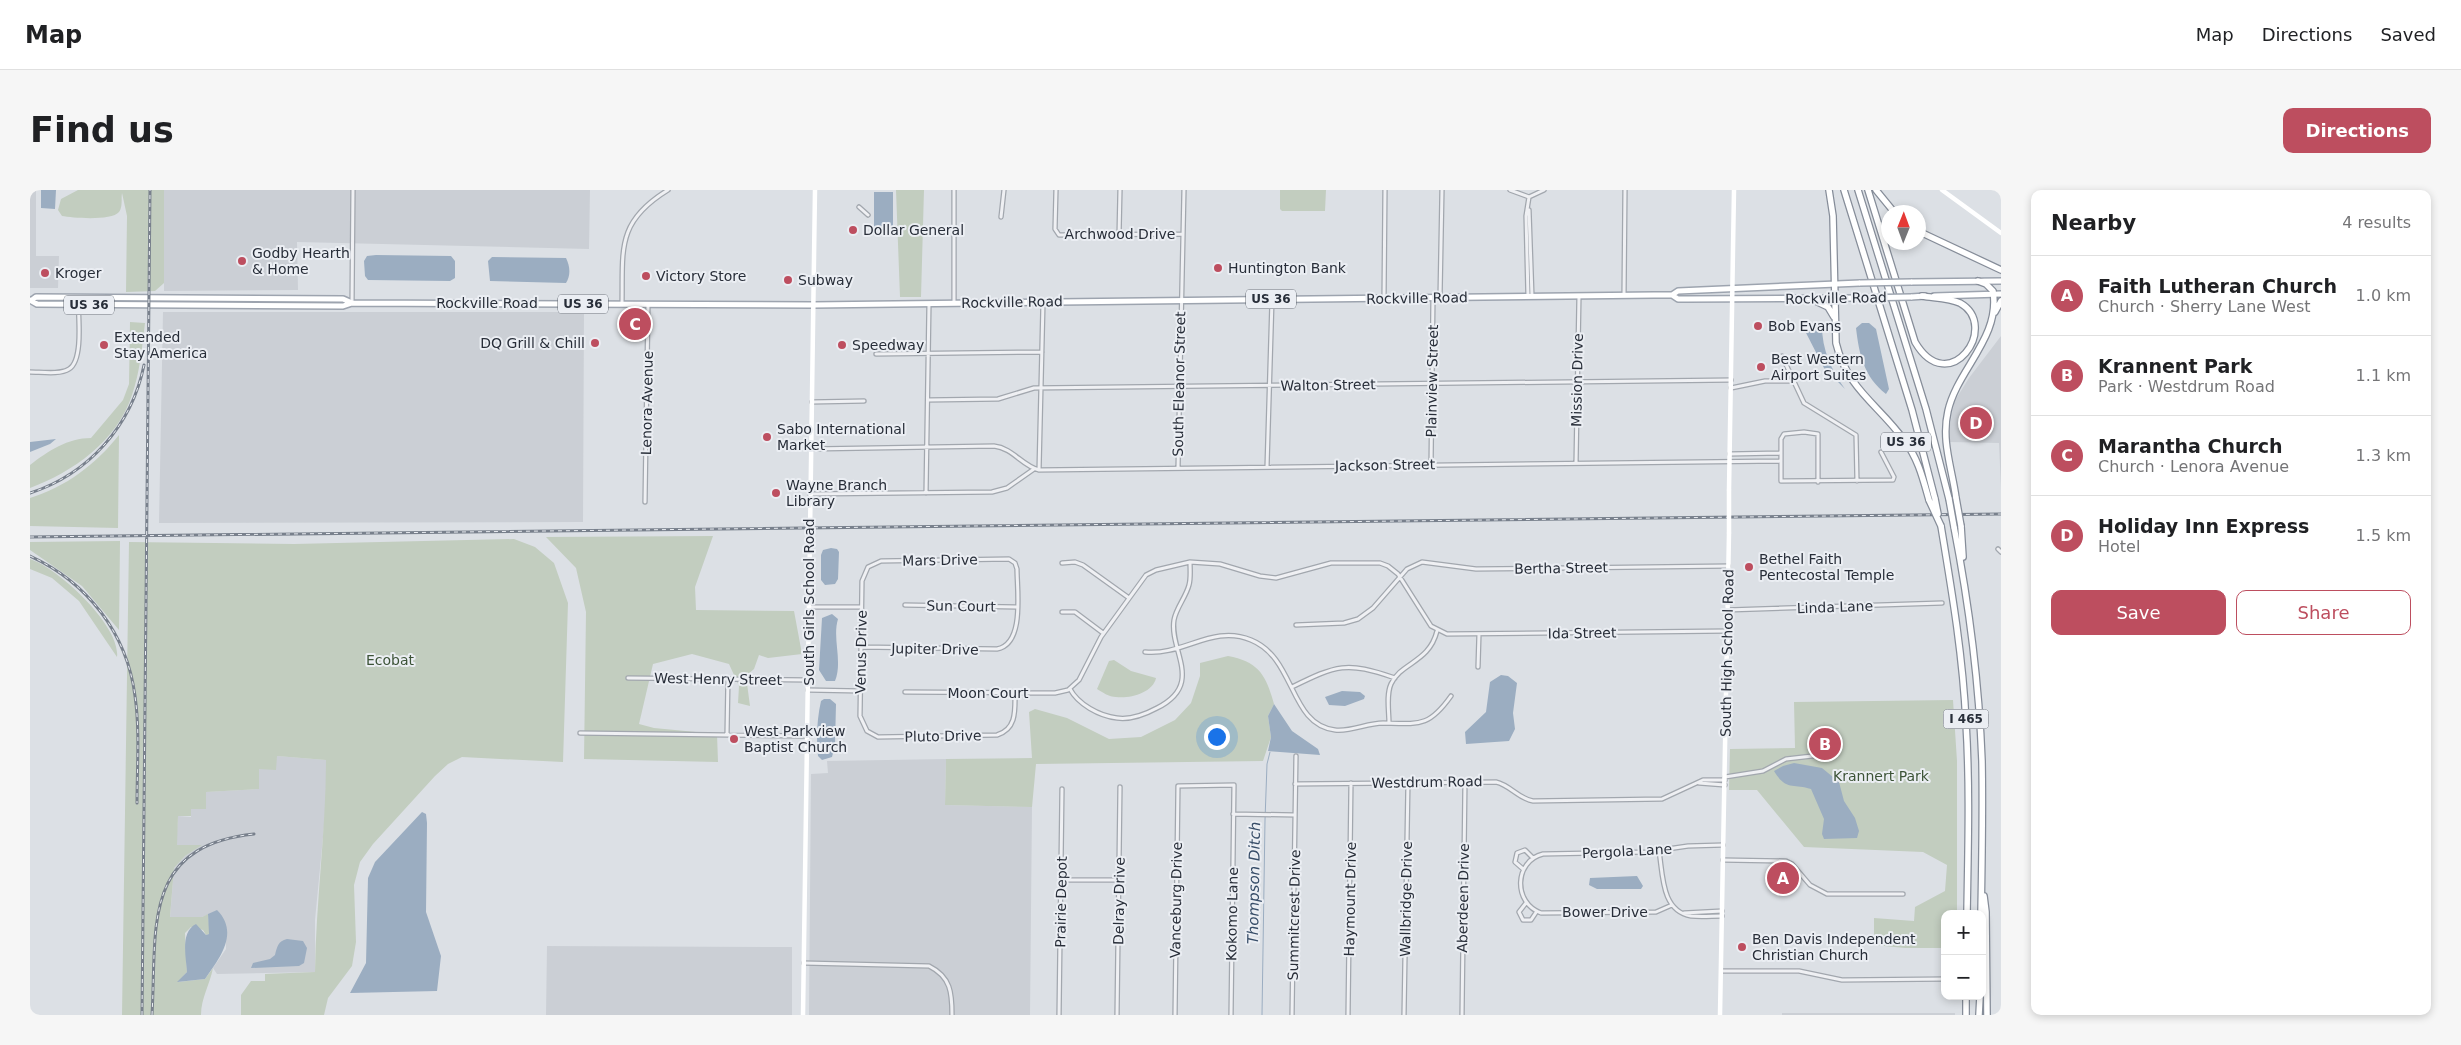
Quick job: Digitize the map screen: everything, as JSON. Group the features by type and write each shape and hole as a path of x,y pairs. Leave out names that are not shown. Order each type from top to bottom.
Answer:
{"highway":[{"path":"1829,190 1833,216 1835,321"},
{"name":"I 465","path":"1844,190 1910,402 1932,500 1941,526 1956,615 1965,707 1968,779 1968,910"},
{"name":"I 465","path":"1858,190 1926,409 1949,500 1958,526 1974,660 1981,745 1981,910"},
{"path":"1868,190 1915,342 1926,357 1934,361 1949,364 1963,359 1968,354 1975,340 1976,325 1972,314 1957,302 1922,296"},
{"path":"1876,190 1888,205"},
{"path":"1926,236 2001,270"},
{"path":"1978,281 1986,284 1994,294"},
{"name":"US 36","path":"1958,526 1956,498 1946,446 1948,410 1959,383 1985,344 1993,316 1994,294"},
{"path":"1811,299 1828,307 1835,321"},
{"path":"1993,316 2001,301"},
{"name":"US 36","path":"1835,321 1836,343 1846,373 1858,391 1908,444 1920,467 1932,500"},
{"path":"1981,882 1986,912 1988,1015"},
{"path":"1966,1000 1966,1015"},
{"path":"1979,1015 1980,1000"}],"main road":[{"name":"Rockville Road","path":"1672,295 1678,291 1835,284 2001,281"},
{"name":"Rockville Road","path":"352,303 343,299 36,297 31,300 37,304 343,306 352,303 814,305 1672,295 1683,299 1811,299 2001,294"}],"street":[{"path":"352,303 354,190"},
{"path":"622,304 623,252 627,233 640,211 668,190"},
{"name":"South Girls School Road","path":"803,1015 815,190"},
{"path":"954,190 954,303"},
{"path":"1001,217 1004,190"},
{"name":"Archwood Drive","path":"1056,190 1055,230 1057,234 1183,234"},
{"path":"1119,235 1120,190"},
{"name":"South Eleanor Street","path":"1178,468 1184,190"},
{"path":"1384,298 1385,190"},
{"path":"1440,297 1442,190"},
{"path":"1510,190 1529,197 1544,190"},
{"path":"1624,296 1625,190"},
{"name":"South High School Road","path":"1720,1015 1734,190"},
{"path":"1942,190 2001,233"},
{"path":"1529,197 1526,224 1530,296"},
{"path":"860,207 868,215"},
{"name":"Mission Drive","path":"1576,463 1578,296"},
{"path":"30,372 68,370 74,365 79,351 78,297"},
{"name":"Plainview Street","path":"1431,465 1433,297"},
{"path":"1267,467 1272,299"},
{"path":"1039,470 1043,302"},
{"name":"Lenora Avenue","path":"645,502 648,304"},
{"path":"926,493 929,304"},
{"path":"876,354 1042,352"},
{"path":"1782,356 1806,404 1857,436 1857,481"},
{"name":"Walton Street","path":"928,400 998,399 1027,389 1041,388 1731,380"},
{"path":"1731,388 1765,381 1793,381"},
{"path":"811,402 864,401"},
{"path":"1818,482 1816,433 1798,432 1784,434 1781,439 1781,481 1818,482 1894,480 1881,452"},
{"path":"810,449 1001,447 1012,452 1034,469 1007,488 997,491 810,494"},
{"path":"1730,454 1781,453"},
{"name":"Jackson Street","path":"1034,469 1781,461"},
{"name":"Mars Drive","path":"868,567 881,561 1008,559 1014,562 1017,569 1016,607"},
{"path":"1062,563 1075,562 1083,565 1129,598"},
{"path":"1190,562 1190,584 1174,622 1182,670 1178,688 1166,702 1144,714 1128,718 1107,716 1079,701 1070,688 1082,677 1103,633 1150,572 1190,562 1220,564 1260,576 1276,578 1331,563 1384,564 1393,568 1429,624 1437,631 1432,644 1424,656 1395,678 1389,691 1389,723"},
{"name":"Bertha Street","path":"1296,625 1344,623 1358,619 1373,608 1399,576 1412,566 1424,562 1476,569 1728,566"},
{"name":"Venus Drive","path":"868,567 862,579 860,721 872,735"},
{"name":"Linda Lane","path":"1727,610 1942,603"},
{"name":"Sun Court","path":"905,605 1016,607"},
{"path":"810,607 861,607"},
{"name":"Jupiter Drive","path":"860,647 997,650 1008,644 1016,632 1016,607"},
{"path":"1062,612 1075,612 1103,633"},
{"name":"Ida Street","path":"1437,631 1449,634 1727,631"},
{"path":"1478,667 1479,634"},
{"path":"1145,652 1164,652 1215,635 1234,635 1251,639 1274,655 1304,712 1322,726 1340,730 1371,723 1416,723 1428,721 1439,712 1451,696"},
{"path":"1292,687 1328,670 1346,666 1366,668 1395,678"},
{"name":"West Henry Street","path":"628,678 808,680"},
{"path":"727,734 728,678"},
{"name":"Moon Court","path":"905,692 1055,693 1070,688"},
{"path":"808,690 860,691"},
{"name":"Pluto Drive","path":"872,735 995,735 1009,728 1014,716 1015,692"},
{"path":"580,733 808,736"},
{"path":"1233,814 1295,814 1296,756"},
{"name":"Westdrum Road","path":"1295,784 1499,782 1523,798 1532,801 1662,799 1698,782 1703,785 1724,781 1763,771 1786,759 1821,756"},
{"name":"Wallbridge Drive","path":"1404,1015 1408,782"},
{"name":"Aberdeen Drive","path":"1462,1015 1465,782"},
{"name":"Haymount Drive","path":"1348,1015 1351,783"},
{"name":"Vanceburg Drive","path":"1175,1015 1178,786 1234,785 1233,814"},
{"name":"Delray Drive","path":"1117,1015 1120,787"},
{"name":"Prairie Depot","path":"1059,1015 1062,789"},
{"name":"Kokomo Lane","path":"1231,1015 1233,814"},
{"name":"Summitcrest Drive","path":"1292,1015 1295,814"},
{"name":"Pergola Lane","path":"1521,883 1523,869 1515,862 1517,853 1524,850 1533,858 1546,854 1659,851 1688,846 1723,845"},
{"path":"1659,851 1667,895 1672,905 1690,916 1722,913"},
{"path":"1523,869 1533,858"},
{"path":"1723,860 1786,861 1792,864 1810,885 1827,894 1903,894"},
{"path":"1061,880 1119,880"},
{"name":"Bower Drive","path":"1521,883 1522,894 1526,903 1519,912 1523,920 1531,920 1537,911 1656,912 1672,905"},
{"path":"1526,903 1537,911"},
{"path":"804,963 921,964 934,969 944,976 950,986 952,1015"},
{"path":"1722,972 1798,971 1842,980 1941,979"}],"shaded area":[{"path":"30,190 36,190 36,256 59,256 58,288 30,288"},
{"path":"164,190 590,190 589,249 297,242 298,290 164,291"},
{"path":"163,312 584,312 583,522 159,523"},
{"path":"2001,336 2001,489 1999,443 1949,442 1948,437 1954,402 1969,378"},
{"path":"277,756 326,760 326,806 315,920 315,972 217,974 213,968 226,949 226,932 216,911 202,917 170,918 174,868 185,856 201,845 176,845 178,816 191,817 191,809 205,792 259,789 259,769"},
{"path":"946,759 945,805 1032,807 1030,1015 809,1015 811,774 828,773 827,761"},
{"path":"547,946 792,947 792,1015 546,1015"},
{"path":"1782,1013 1955,1013 1955,1015 1782,1015"}],"green space":[{"path":"78,190 164,190 164,283 155,291 126,292 127,216 122,193 121,208 115,215 92,218 62,216 58,210 61,199"},
{"path":"896,190 924,190 921,297 900,297"},
{"path":"1280,190 1326,190 1325,211 1282,211 1280,209"},
{"path":"130,322 145,323 137,377 132,395 116,427 91,453 77,464 30,488 30,465 59,446 74,440 91,438 123,400 129,384"},
{"path":"119,435 118,528 30,526 30,498 68,481 100,456"},
{"path":"713,536 695,587 696,610 794,611 802,654 768,658 759,655 754,669 746,676 750,706 738,703 739,686 729,664 692,654 653,664 639,724 654,728 717,734 718,762 584,759 586,612 576,568 546,537"},
{"name":"Ecobat","path":"514,539 535,547 554,563 568,603 563,762 462,757 448,764 435,776 373,844 360,862 354,885 356,942 352,966 328,998 324,1015 241,1015 241,995 251,981 265,981 265,974 315,972 326,760 277,756 276,770 259,769 259,789 206,792 206,809 191,809 191,816 178,816 177,845 202,845 185,856 174,868 170,917 202,917 208,914 210,934 206,935 203,930 191,927 185,933 187,972 178,982 205,979 213,968 202,1003 201,1015 122,1015 129,542 294,544"},
{"path":"120,541 119,630 82,586 30,550 30,542"},
{"path":"30,559 56,574 71,586 99,615 116,644 117,657 79,601 52,578 30,569"},
{"path":"1228,656 1247,662 1260,671 1271,694 1274,704 1268,716 1271,737 1263,761 1036,764 1032,807 945,805 946,759 1032,758 1029,712 1035,709 1067,718 1109,739 1141,737 1175,720 1191,703 1200,676 1200,663"},
{"path":"1114,660 1131,671 1156,678 1154,683 1150,688 1134,696 1113,697 1103,693 1097,689 1109,661"},
{"name":"Krannert Park","path":"1953,700 1957,761 1957,910 1941,910 1941,948 1905,948 1874,945 1874,918 1914,921 1915,907 1945,891 1947,865 1923,852 1804,847 1757,790 1729,790 1730,749 1795,748 1794,702"}],"water":[{"path":"41,190 56,190 55,209 41,208"},
{"path":"874,192 893,192 893,227 874,227"},
{"path":"367,256 451,256 455,261 455,278 450,281 368,280 365,276 364,261"},
{"path":"492,257 566,258 569,267 569,277 566,283 490,281 488,261"},
{"path":"1862,323 1869,323 1876,329 1889,389 1886,394 1872,380 1861,356 1856,328"},
{"path":"1807,324 1822,326 1822,335 1828,359 1845,389 1824,368 1803,327"},
{"path":"56,439 50,444 30,452 30,442"},
{"path":"837,549 839,552 838,579 835,584 825,585 821,580 821,555 823,550"},
{"path":"832,614 838,619 836,634 838,666 835,681 826,681 819,670 822,618"},
{"path":"1501,675 1508,676 1517,683 1513,713 1515,729 1509,741 1466,744 1465,732 1486,712 1490,682"},
{"path":"1342,691 1360,692 1365,696 1364,699 1345,706 1329,705 1325,697"},
{"path":"830,699 836,704 835,745 832,757 822,760 818,756 817,735 821,701"},
{"path":"1274,704 1292,731 1318,749 1320,755 1268,751 1271,737 1268,716"},
{"path":"1794,763 1822,768 1839,782 1844,801 1855,818 1859,831 1857,838 1824,839 1822,834 1824,819 1811,789 1786,784 1774,771"},
{"path":"422,812 426,814 427,823 426,912 441,956 437,991 350,993 366,963 368,878 375,862"},
{"path":"1637,876 1643,886 1641,889 1597,889 1589,885 1590,878"},
{"path":"217,910 224,919 227,937 225,946 216,963 205,979 177,982 187,972 185,945 188,933 196,924 206,935 209,934 208,914"},
{"path":"287,939 303,941 307,948 304,963 299,966 251,968 253,963 270,959 275,955 280,943"}],"waterway":[{"name":"Thompson Ditch","path":"1262,1015 1265,820 1267,764 1270,752"}],"railway":[{"path":"142,1015 150,190"},
{"path":"30,493 51,485 71,473 89,460 105,444 129,408 138,387 144,365"},
{"path":"30,537 2001,514"},
{"path":"30,556 51,567 86,595 101,612 123,651 131,673 137,709 137,803"},
{"path":"152,1015 157,923 162,896 173,874 191,855 217,842 254,834"}],"place":[{"name":"Dollar General","path":"853,230"},
{"name":"Godby Hearth & Home","path":"242,261"},
{"name":"Huntington Bank","path":"1218,268"},
{"name":"Kroger","path":"45,273"},
{"name":"Victory Store","path":"646,276"},
{"name":"Subway","path":"788,280"},
{"name":"Marantha Church","path":"635,324"},
{"name":"Bob Evans","path":"1758,326"},
{"name":"DQ Grill & Chill","path":"595,343"},
{"name":"Extended Stay America","path":"104,345"},
{"name":"Speedway","path":"842,345"},
{"name":"Best Western Airport Suites","path":"1761,367"},
{"name":"Holiday Inn Express","path":"1976,423"},
{"name":"Sabo International Market","path":"767,437"},
{"name":"Wayne Branch Library","path":"776,493"},
{"name":"Bethel Faith Pentecostal Temple","path":"1749,567"},
{"name":"West Parkview Baptist Church","path":"734,739"},
{"name":"Krannent Park","path":"1825,744"},
{"name":"Faith Lutheran Church","path":"1783,878"},
{"name":"Ben Davis Independent Christian Church","path":"1742,947"}]}
